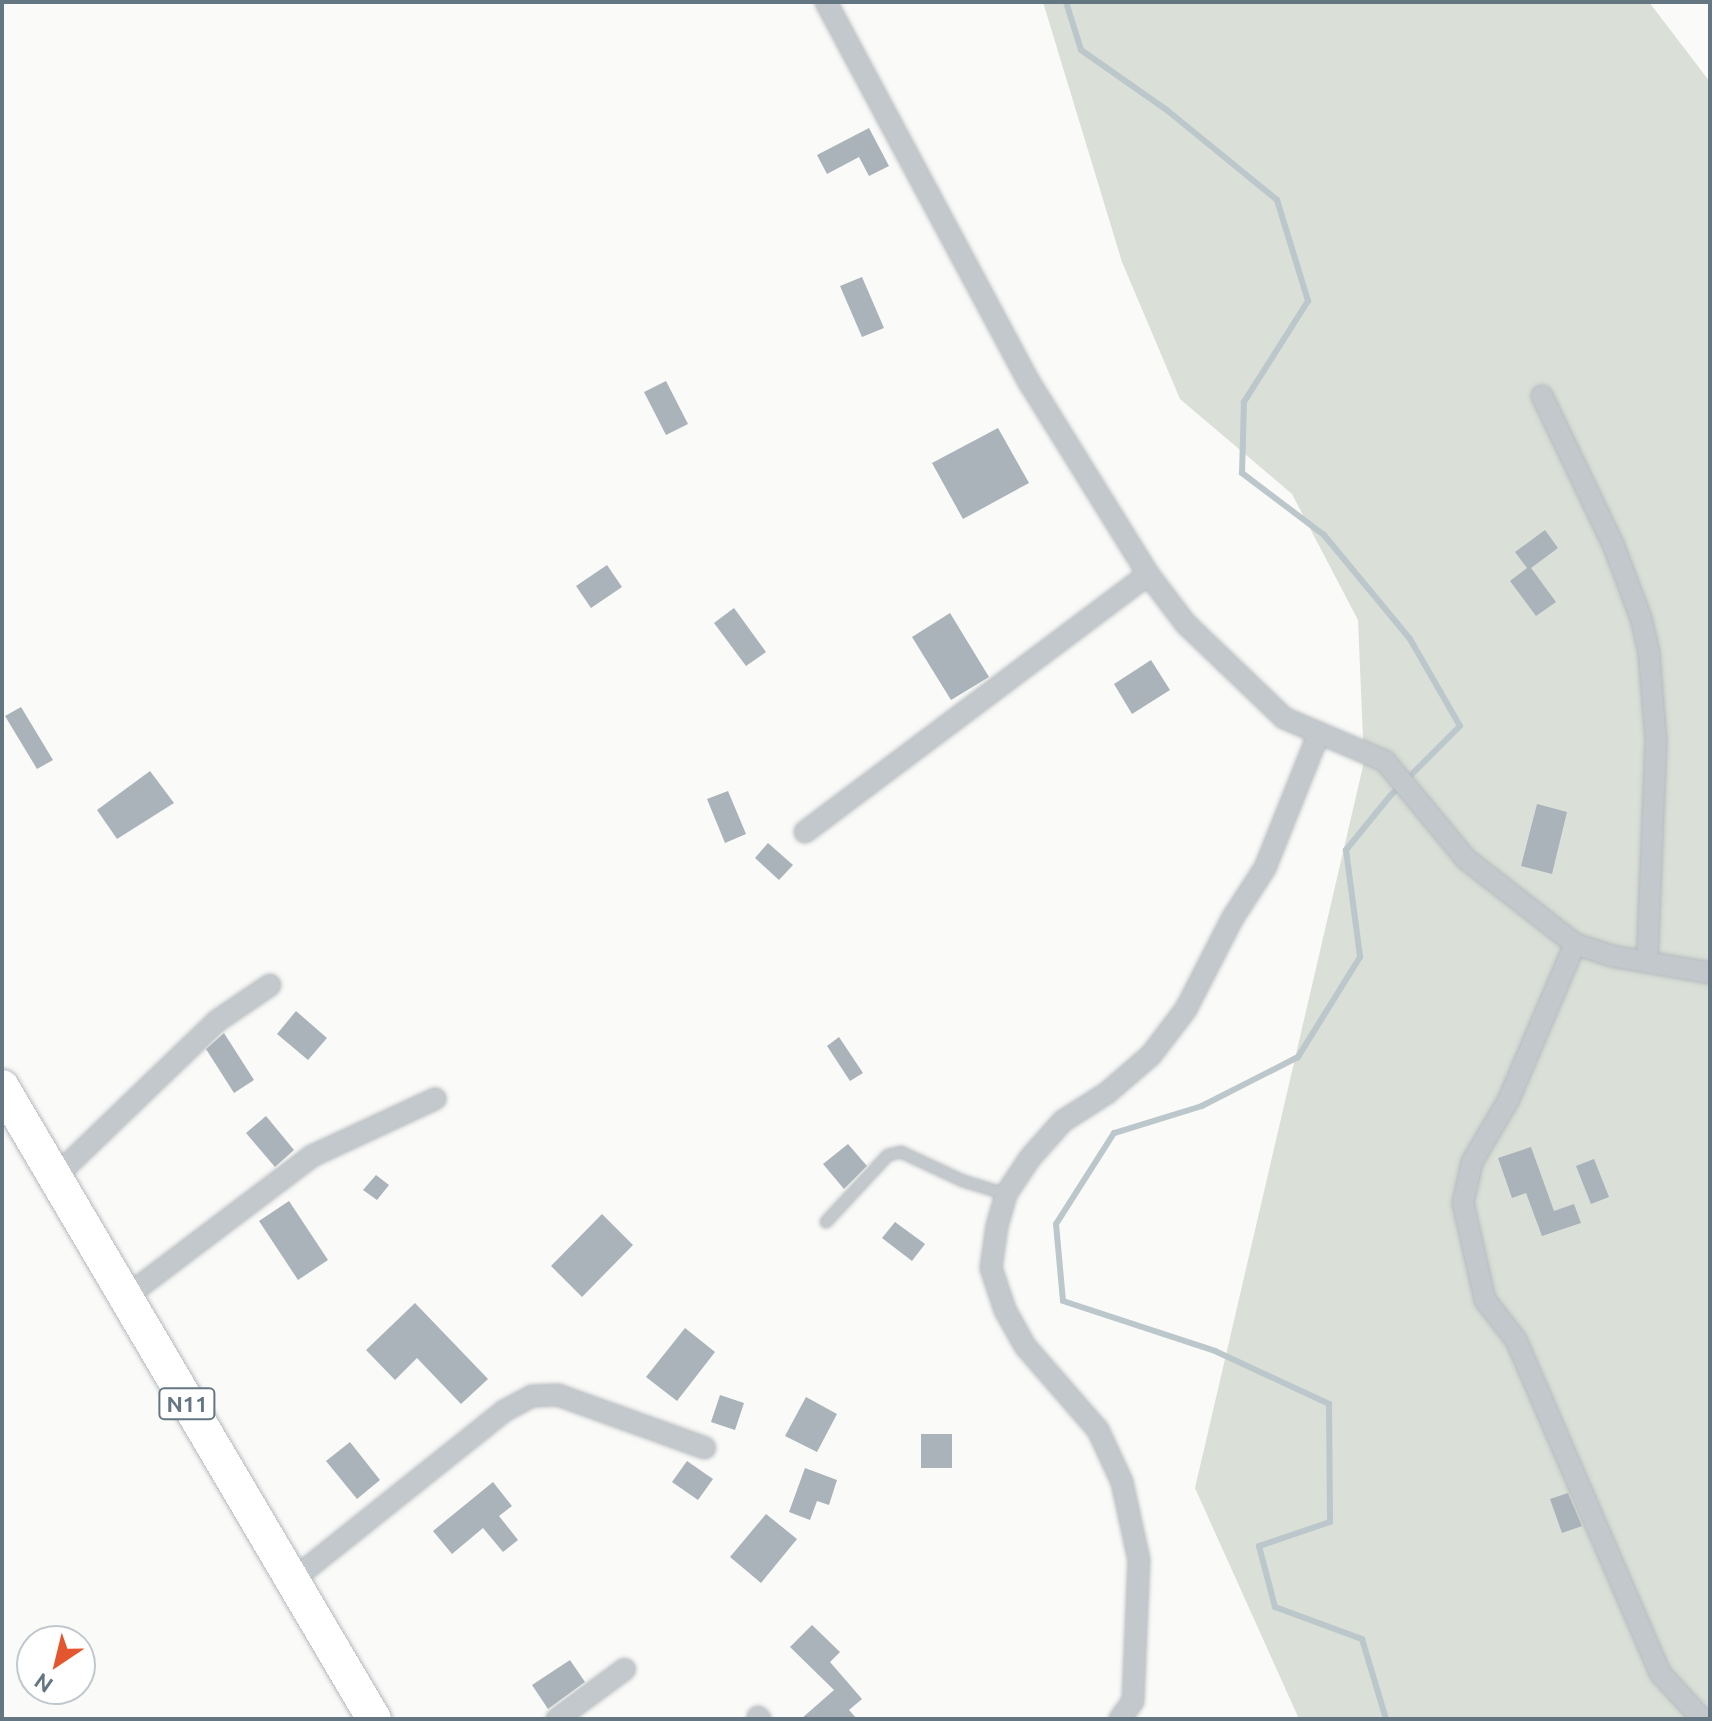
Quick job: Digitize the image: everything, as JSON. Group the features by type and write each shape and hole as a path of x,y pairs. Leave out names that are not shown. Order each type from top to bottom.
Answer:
{"highway":[{"name":"N11","path":"2,1087 127,1296 290,1582 374,1719"}],"street":[{"path":"826,2 1029,382 1148,574 1226,667 1284,718 1385,761 1466,859 1575,944 1647,962 1710,973"},
{"path":"1542,396 1613,544 1641,618 1649,654 1656,741 1647,962"},
{"path":"805,832 1148,574"},
{"path":"1120,1719 1133,1701 1139,1560 1125,1495 1098,1430 1061,1382 1025,1346 1005,1310 991,1268 1006,1194 1063,1121 1107,1093 1151,1055 1186,1009 1232,919 1265,868 1319,733"},
{"path":"1575,944 1509,1099 1472,1162 1463,1203 1485,1300 1516,1340 1660,1673 1702,1719"},
{"path":"56,1176 217,1021 270,985"},
{"path":"127,1296 312,1156 435,1099"},
{"path":"290,1582 504,1411 532,1396 558,1395 705,1448"},
{"path":"557,1719 625,1669"}],"lane":[{"path":"826,1222 888,1155 901,1152 963,1181 1006,1194"}],"shaded area":[{"path":"1043,2 1649,2 1710,82 1710,1719 1299,1719 1195,1488 1364,762 1358,620 1292,494 1180,399 1122,262"}],"building":[{"path":"869,128 889,166 869,176 859,157 827,174 817,155"},
{"path":"862,277 884,328 862,337 840,286"},
{"path":"666,381 688,424 666,435 644,392"},
{"path":"998,428 1029,483 963,519 932,463"},
{"path":"1545,530 1558,548 1531,568 1556,602 1536,616 1510,581 1527,568 1515,552"},
{"path":"607,565 622,587 591,608 576,586"},
{"path":"734,608 766,652 746,666 714,623"},
{"path":"950,613 989,677 951,700 912,637"},
{"path":"1151,660 1170,690 1132,714 1114,684"},
{"path":"21,707 53,760 37,769 5,716"},
{"path":"150,771 174,803 117,839 97,810"},
{"path":"728,791 746,834 725,843 707,799"},
{"path":"1537,804 1567,812 1552,874 1521,866"},
{"path":"768,843 793,865 779,880 755,858"},
{"path":"296,1011 327,1038 308,1060 277,1034"},
{"path":"224,1033 254,1080 234,1093 206,1049"},
{"path":"839,1037 863,1073 850,1081 827,1046"},
{"path":"266,1116 294,1150 275,1167 246,1133"},
{"path":"848,1144 867,1166 844,1189 823,1164"},
{"path":"1531,1147 1554,1211 1574,1204 1581,1223 1542,1236 1526,1193 1512,1198 1498,1158"},
{"path":"1594,1159 1609,1197 1591,1204 1576,1166"},
{"path":"376,1175 389,1185 377,1200 363,1190"},
{"path":"289,1201 328,1260 298,1280 259,1221"},
{"path":"602,1214 633,1245 582,1297 551,1266"},
{"path":"895,1222 925,1244 912,1261 882,1238"},
{"path":"415,1303 488,1379 461,1404 417,1358 395,1380 366,1350"},
{"path":"685,1328 715,1352 677,1401 646,1377"},
{"path":"720,1395 744,1403 735,1430 711,1422"},
{"path":"806,1397 837,1414 817,1452 785,1436"},
{"path":"921,1434 952,1434 952,1468 921,1468"},
{"path":"350,1442 380,1480 357,1499 326,1461"},
{"path":"687,1461 713,1479 698,1500 672,1482"},
{"path":"805,1468 837,1480 829,1505 817,1501 810,1520 789,1512"},
{"path":"493,1482 512,1506 499,1516 518,1540 503,1552 483,1528 452,1554 433,1531"},
{"path":"1568,1493 1582,1526 1562,1533 1550,1499"},
{"path":"766,1514 797,1539 761,1583 730,1557"},
{"path":"812,1625 840,1652 830,1662 862,1699 849,1710 857,1719 801,1719 834,1690 790,1647"},
{"path":"570,1660 585,1682 548,1709 532,1685"}],"waterway":[{"path":"1066,2 1081,50 1168,111 1277,200 1308,301 1244,402 1242,473 1324,535 1410,639 1460,726 1390,796 1346,850 1360,957 1298,1057 1202,1106 1114,1133 1056,1224 1063,1301 1215,1351 1329,1404 1330,1522 1259,1546 1275,1607 1362,1639 1386,1719"}]}
